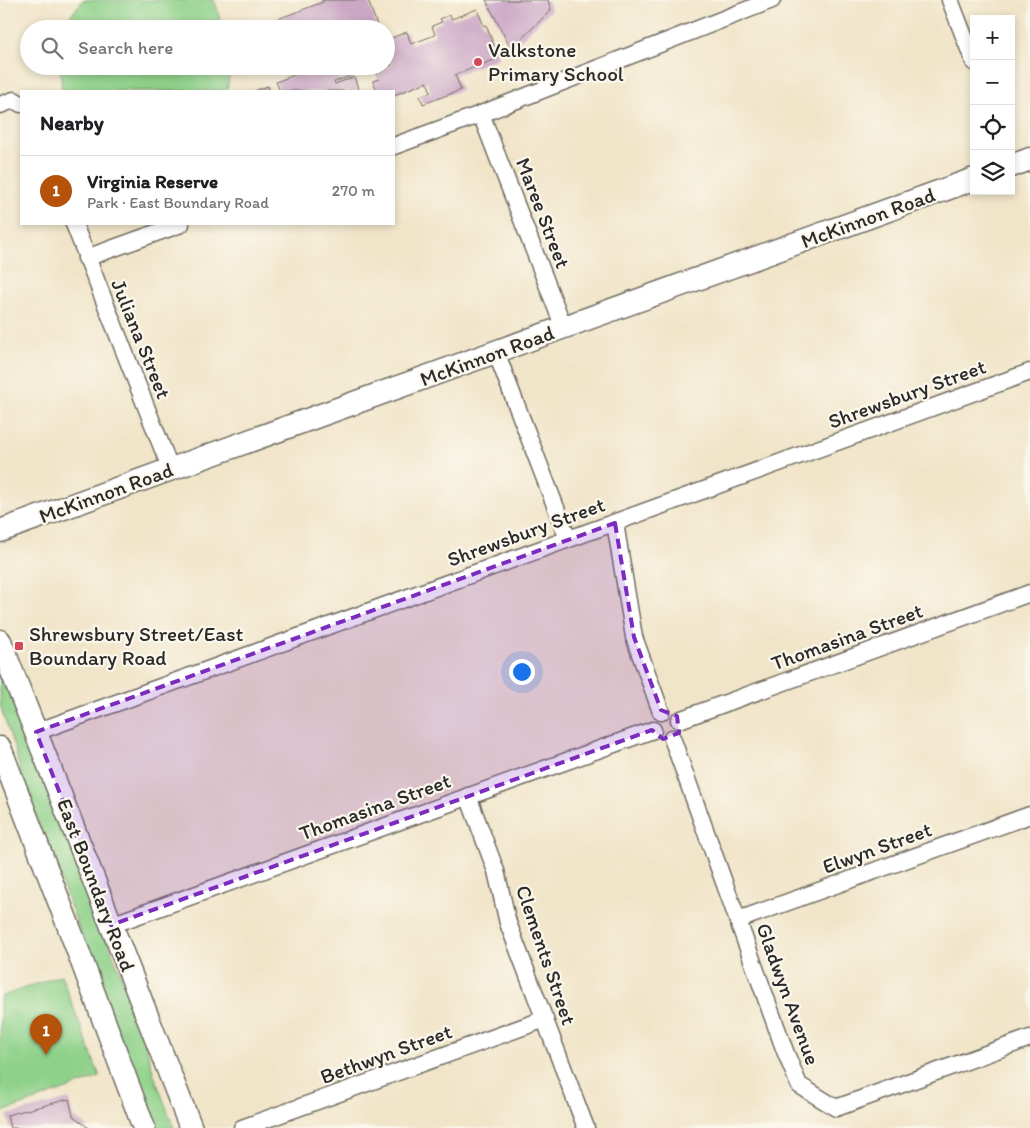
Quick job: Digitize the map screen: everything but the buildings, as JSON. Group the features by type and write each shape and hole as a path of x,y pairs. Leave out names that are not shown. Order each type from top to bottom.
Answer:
{"street":[{"path":"395,146 772,0"},
{"path":"950,0 973,60"},
{"path":"0,105 14,100 20,103"},
{"name":"Maree Street","path":"481,114 564,328"},
{"name":"McKinnon Road","path":"0,531 970,181"},
{"name":"Juliana Street","path":"74,225 171,470"},
{"path":"86,258 178,225"},
{"path":"496,352 568,539"},
{"name":"Shrewsbury Street","path":"36,732 1030,372"},
{"path":"614,523 634,637 662,712"},
{"name":"Thomasina Street","path":"679,720 1030,594"},
{"name":"East Boundary Road","path":"0,641 191,1128"},
{"path":"670,711 679,720 679,733 672,738 663,739 653,730 652,722 662,712 670,711"},
{"name":"Thomasina Street","path":"112,925 653,730"},
{"name":"Gladwyn Avenue","path":"672,738 799,1084 836,1108 1030,1038"},
{"name":"East Boundary Road","path":"0,748 144,1128"},
{"name":"Clements Street","path":"468,796 496,871 508,923 586,1128"},
{"name":"Elwyn Street","path":"738,920 1030,815"},
{"name":"Bethwyn Street","path":"242,1128 545,1019"}],"highlighted area":[{"path":"615,523 634,637 661,710 677,716 679,733 663,739 652,730 111,925 36,732"}],"green space":[{"path":"83,0 214,0 220,20 67,20"},
{"path":"61,75 229,75 226,90 62,90"},
{"path":"0,661 139,1022 154,1075 174,1128 155,1128 22,779 16,753 0,705"},
{"path":"61,975 100,1077 0,1113 0,997"}],"place":[{"name":"Valkstone Primary School","path":"478,62"},
{"name":"Shrewsbury Street/East Boundary Road","path":"19,646"},
{"name":"Virginia Reserve","path":"46,1055"}]}
